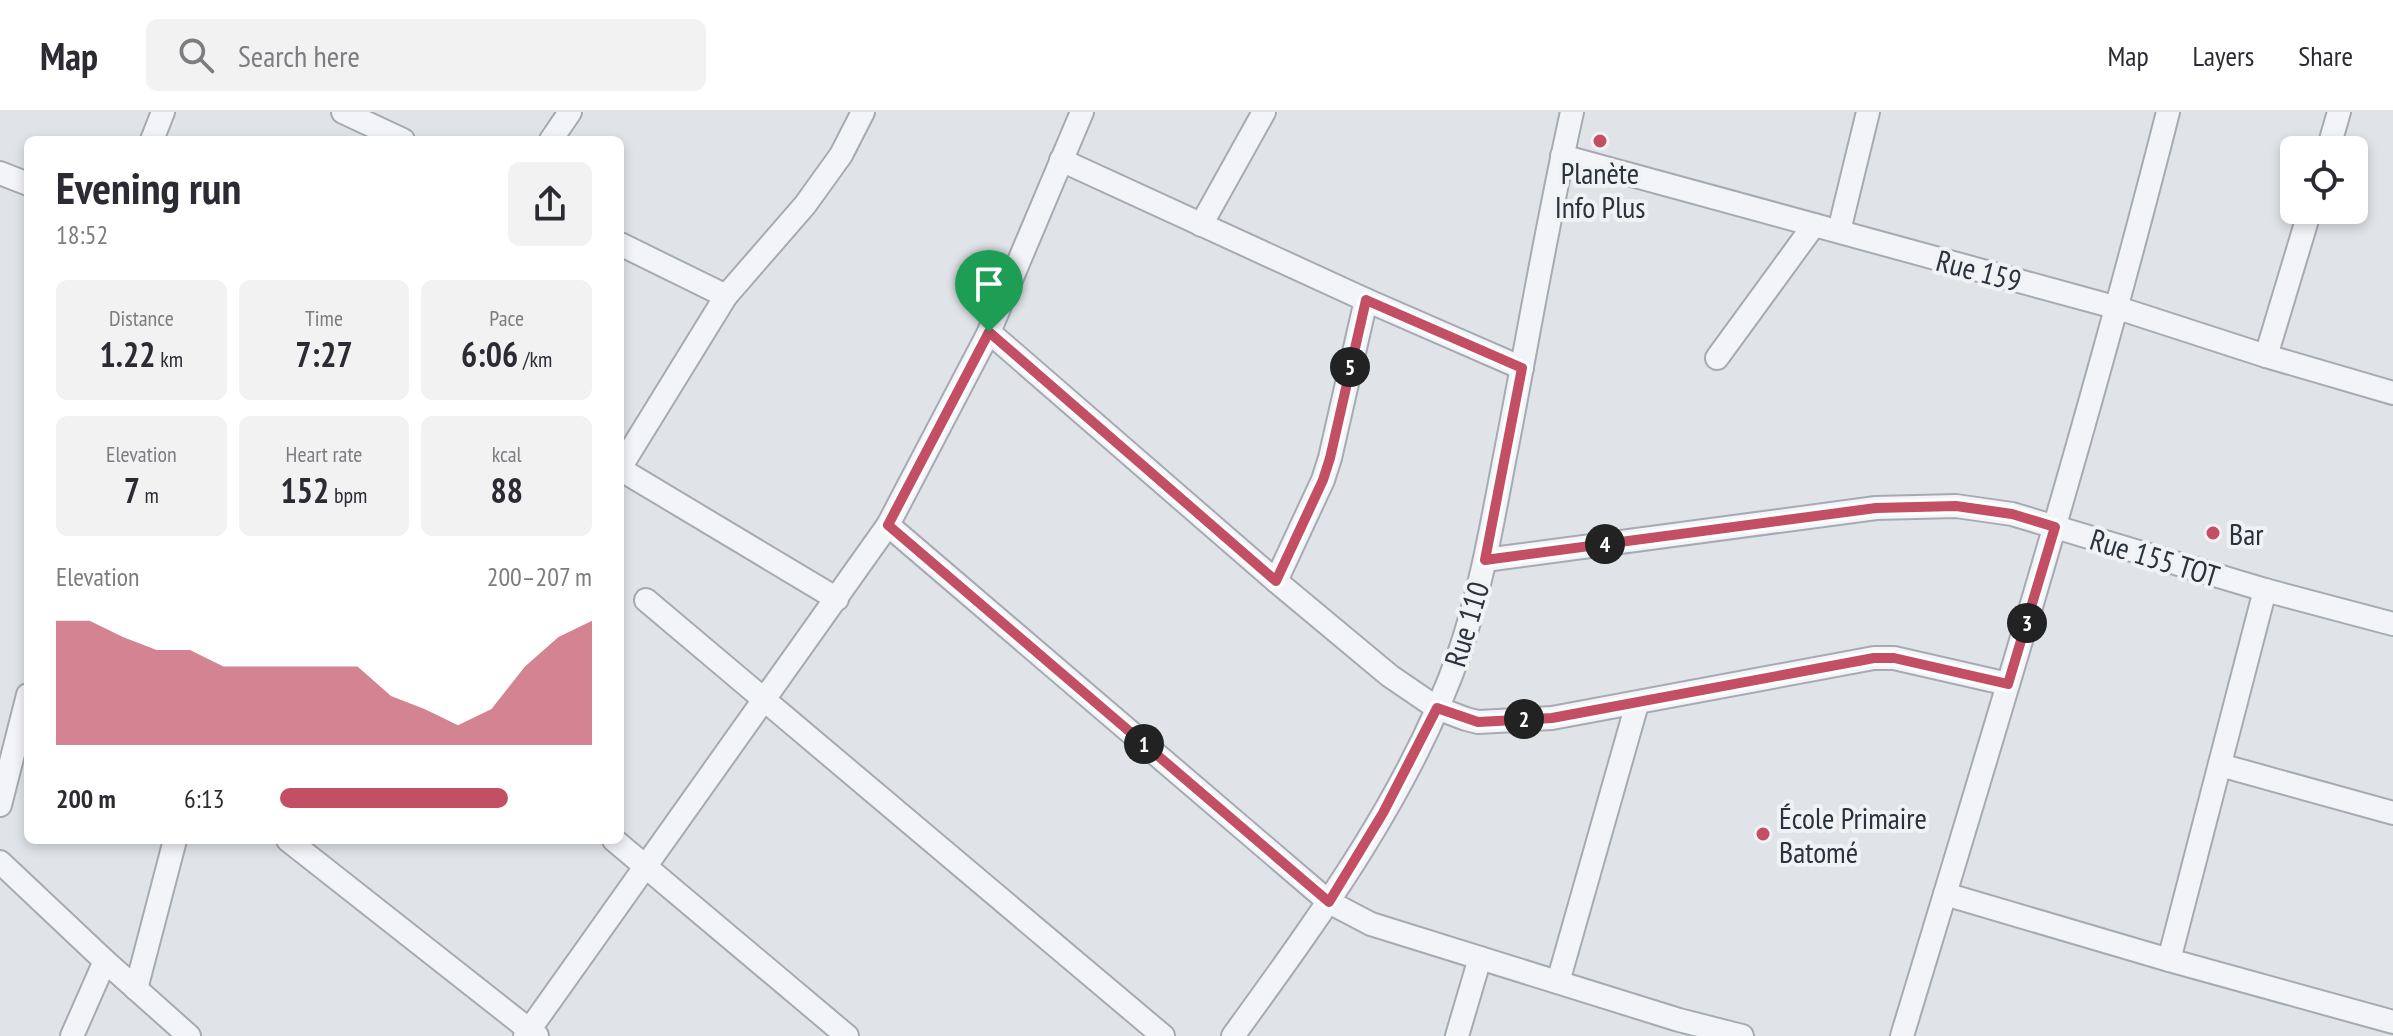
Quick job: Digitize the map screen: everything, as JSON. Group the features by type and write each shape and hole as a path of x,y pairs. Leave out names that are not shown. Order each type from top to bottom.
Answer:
{"street":[{"path":"154,136 163,112"},
{"path":"343,112 394,136"},
{"path":"554,136 570,112"},
{"path":"624,462 726,296 805,205 841,155 863,112"},
{"path":"293,844 530,1034 888,525 989,332 1082,112"},
{"path":"1201,225 1264,112"},
{"name":"Rue 110","path":"1233,1036 1329,902 1383,813 1437,708 1459,652 1485,560 1572,112"},
{"path":"1839,231 1868,112"},
{"path":"1902,1036 2055,527 2118,308 2168,112"},
{"path":"2332,136 2339,112"},
{"name":"Rue 159","path":"1562,156 2118,308 2393,393"},
{"path":"1061,160 1522,368"},
{"path":"0,173 24,182"},
{"path":"2266,356 2306,224"},
{"path":"1717,358 1814,225"},
{"path":"624,246 726,296"},
{"path":"1276,581 1323,480 1366,300"},
{"path":"989,332 1276,581 1390,676 1437,708 1478,722 1552,718 1874,658 1894,658 2008,684"},
{"path":"624,470 837,599"},
{"name":"Rue 155 TOT","path":"1485,560 1876,508 1956,506 2012,514 2265,590 2393,624"},
{"path":"888,525 1329,902 1371,924 1558,982 1677,1028 1742,1036"},
{"path":"2169,960 2265,590"},
{"path":"646,600 1163,1036"},
{"path":"1558,982 1637,704"},
{"path":"0,805 24,711"},
{"path":"2220,765 2393,813"},
{"path":"136,989 174,844"},
{"path":"619,844 847,1036"},
{"path":"0,862 189,1036"},
{"path":"1945,894 2393,1022"},
{"path":"1457,1036 1480,958"},
{"path":"72,1036 105,961"}],"place":[{"name":"Planète Info Plus","path":"1600,141"},
{"name":"Bar","path":"2213,533"},
{"name":"École Primaire Batomé","path":"1763,834"}],"route":[{"path":"1366,300 1522,368 1485,560 1876,508 1956,506 2012,514 2055,527 2008,684 1894,658 1874,658 1552,718 1478,722 1437,708 1383,813 1329,902 888,525 989,332 1276,581 1323,480 1366,300"}]}
